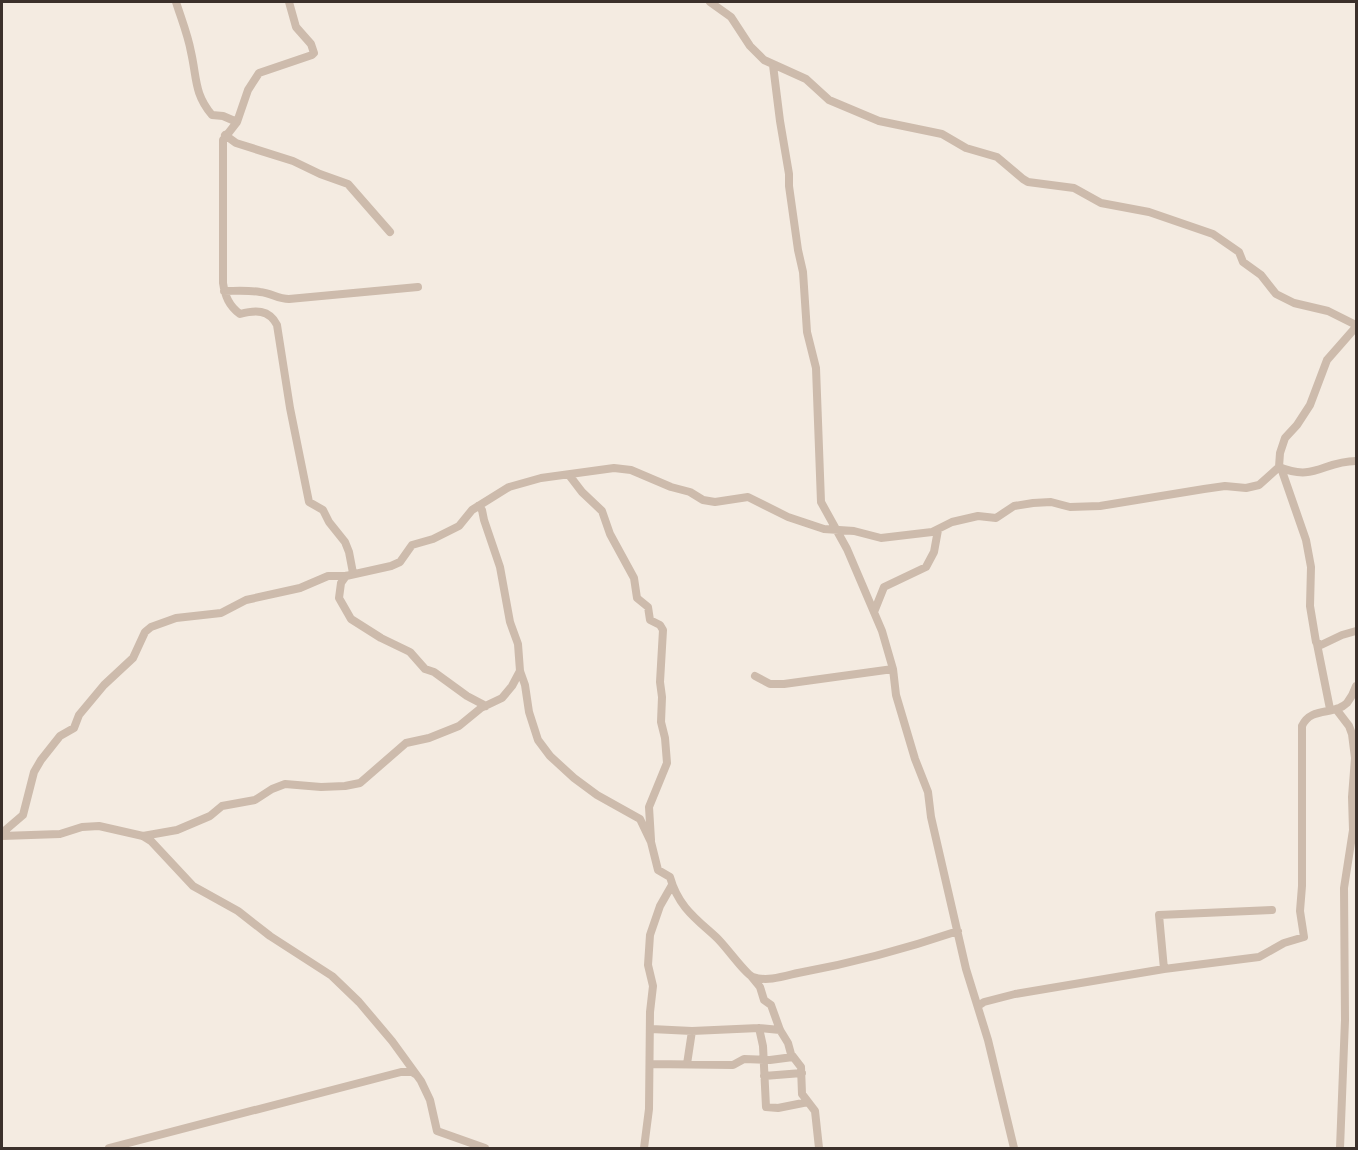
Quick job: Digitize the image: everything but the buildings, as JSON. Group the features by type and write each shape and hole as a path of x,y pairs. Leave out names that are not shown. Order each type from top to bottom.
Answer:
{"street":[{"path":"176,2 191,52 202,104 212,115 223,116 237,122"},
{"path":"289,2 296,27 311,44 314,53 259,73 248,90 237,122 225,135 221,150 224,291 233,309 240,314 258,310 270,316 277,325 290,408 309,502 323,510 329,522 345,542 350,575"},
{"path":"710,2 731,17 757,53 773,64 797,73 829,100 879,121 942,134 966,148 997,157 1028,182 1074,188 1101,203 1149,212 1213,234 1239,252 1243,262 1261,275 1275,294 1301,306 1328,311 1356,326 1339,349 1327,360 1310,405 1285,438 1280,453 1280,468 1306,540 1311,567 1310,606 1317,644 1333,709 1349,726 1355,758 1352,797 1353,830 1344,888 1345,1020 1340,1149"},
{"path":"773,64 798,250 803,272 807,332 816,368 819,492 825,512 847,549 874,612 892,669 896,695 912,751 928,792 931,817 958,931 988,1040 1014,1149"},
{"path":"225,135 236,143 293,161 348,184 390,232"},
{"path":"224,291 258,291 271,294 279,299 289,300 418,287"},
{"path":"2,834 23,814 34,772 41,760 60,736 74,728 79,715 133,658 145,632 151,627 176,618 221,613 246,600 300,588 328,576 350,575 396,564 412,545 433,539 459,526 478,506 509,487 541,478 624,468 690,492 704,500 715,502 748,497 788,517 824,529 854,531 881,538 919,535 938,530 956,521 978,516 996,518 1014,506 1050,502 1070,507 1100,506 1225,486 1246,488 1258,484 1280,468 1306,473 1336,463 1356,461"},
{"path":"569,475 602,512 610,534 634,578 637,598 648,607 650,620 663,630 660,682 661,722 667,763 649,807 651,842"},
{"path":"478,506 484,514 500,567 510,622 518,644 520,672 525,685 529,712 543,747 574,778 597,795 640,819 651,842 657,867 670,877 672,885 689,913 724,945 760,987 764,1000 771,1005 793,1057 800,1063 802,1094 816,1114 819,1149"},
{"path":"874,612 881,591 887,585 907,578 927,567 934,552 938,530"},
{"path":"350,575 341,583 339,598 351,619 401,650 410,652 425,669 434,672 467,696 486,706"},
{"path":"1317,644 1321,645 1356,631"},
{"path":"755,676 770,684 784,684 892,669"},
{"path":"2,834 60,834 89,826 143,836 177,830 210,816 222,806 255,800 285,784 321,787 360,783 406,743 429,738 456,727 481,708 506,694 520,672"},
{"path":"978,1006 984,1002 1015,994 1164,969 1259,957 1273,948 1304,937 1300,911 1302,726 1313,714 1347,703 1356,686"},
{"path":"143,836 156,846 193,886 227,904 270,936 332,976 384,1031 421,1080 430,1100 437,1131 485,1149"},
{"path":"644,1149 649,1109 650,1012 653,986 648,965 650,935 660,906 672,885"},
{"path":"1164,969 1159,915 1272,910"},
{"path":"751,976 778,977 833,968 958,931"},
{"path":"651,1029 692,1031 759,1028 780,1030"},
{"path":"759,1028 765,1104 768,1108 778,1108 808,1102"},
{"path":"687,1064 692,1031"},
{"path":"650,1064 733,1065 744,1059 779,1060 793,1057"},
{"path":"779,1060 781,1076"},
{"path":"109,1149 397,1073 415,1074"},
{"path":"764,1076 802,1073"}]}
